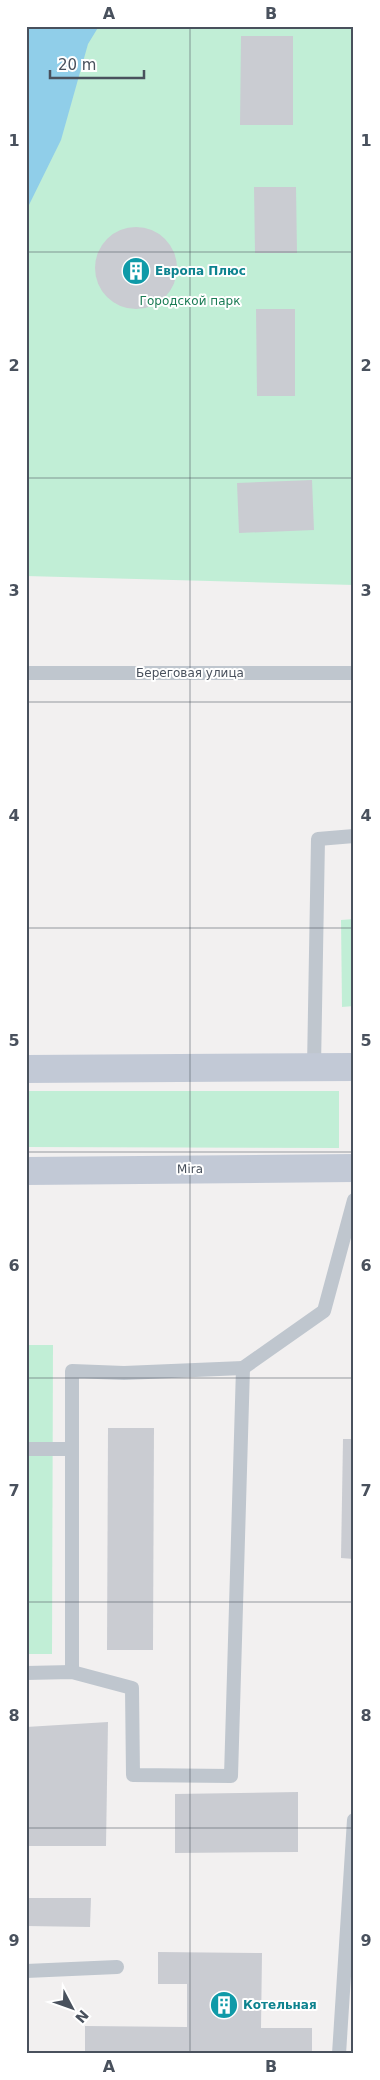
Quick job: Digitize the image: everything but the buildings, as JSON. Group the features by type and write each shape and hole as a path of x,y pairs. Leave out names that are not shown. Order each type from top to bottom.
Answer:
{"main road":[{"path":"26,1068 354,1067"},
{"name":"Mira","path":"26,1171 354,1168"}],"lane":[{"name":"Береговая улица","path":"26,673 354,673"},
{"path":"314,1067 318,839 354,836"},
{"path":"72,1672 72,1371 124,1373 242,1368 324,1311 354,1200"},
{"path":"26,1673 72,1672 132,1688 133,1774 231,1776 242,1368"},
{"path":"26,1449 71,1449"},
{"path":"339,2054 354,1820"},
{"path":"26,1971 117,1967"}],"green space":[{"name":"Городской парк","path":"26,26 354,26 354,585 26,576"},
{"path":"354,919 354,1006 342,1007 341,920"},
{"path":"26,1091 339,1091 339,1148 26,1147"},
{"path":"26,1345 53,1345 52,1654 26,1654"}],"water":[{"path":"26,26 99,26 88,44 61,140 26,211"}],"place":[{"name":"Европа Плюс","path":"136,271"},
{"name":"Котельная","path":"224,2005"}]}
